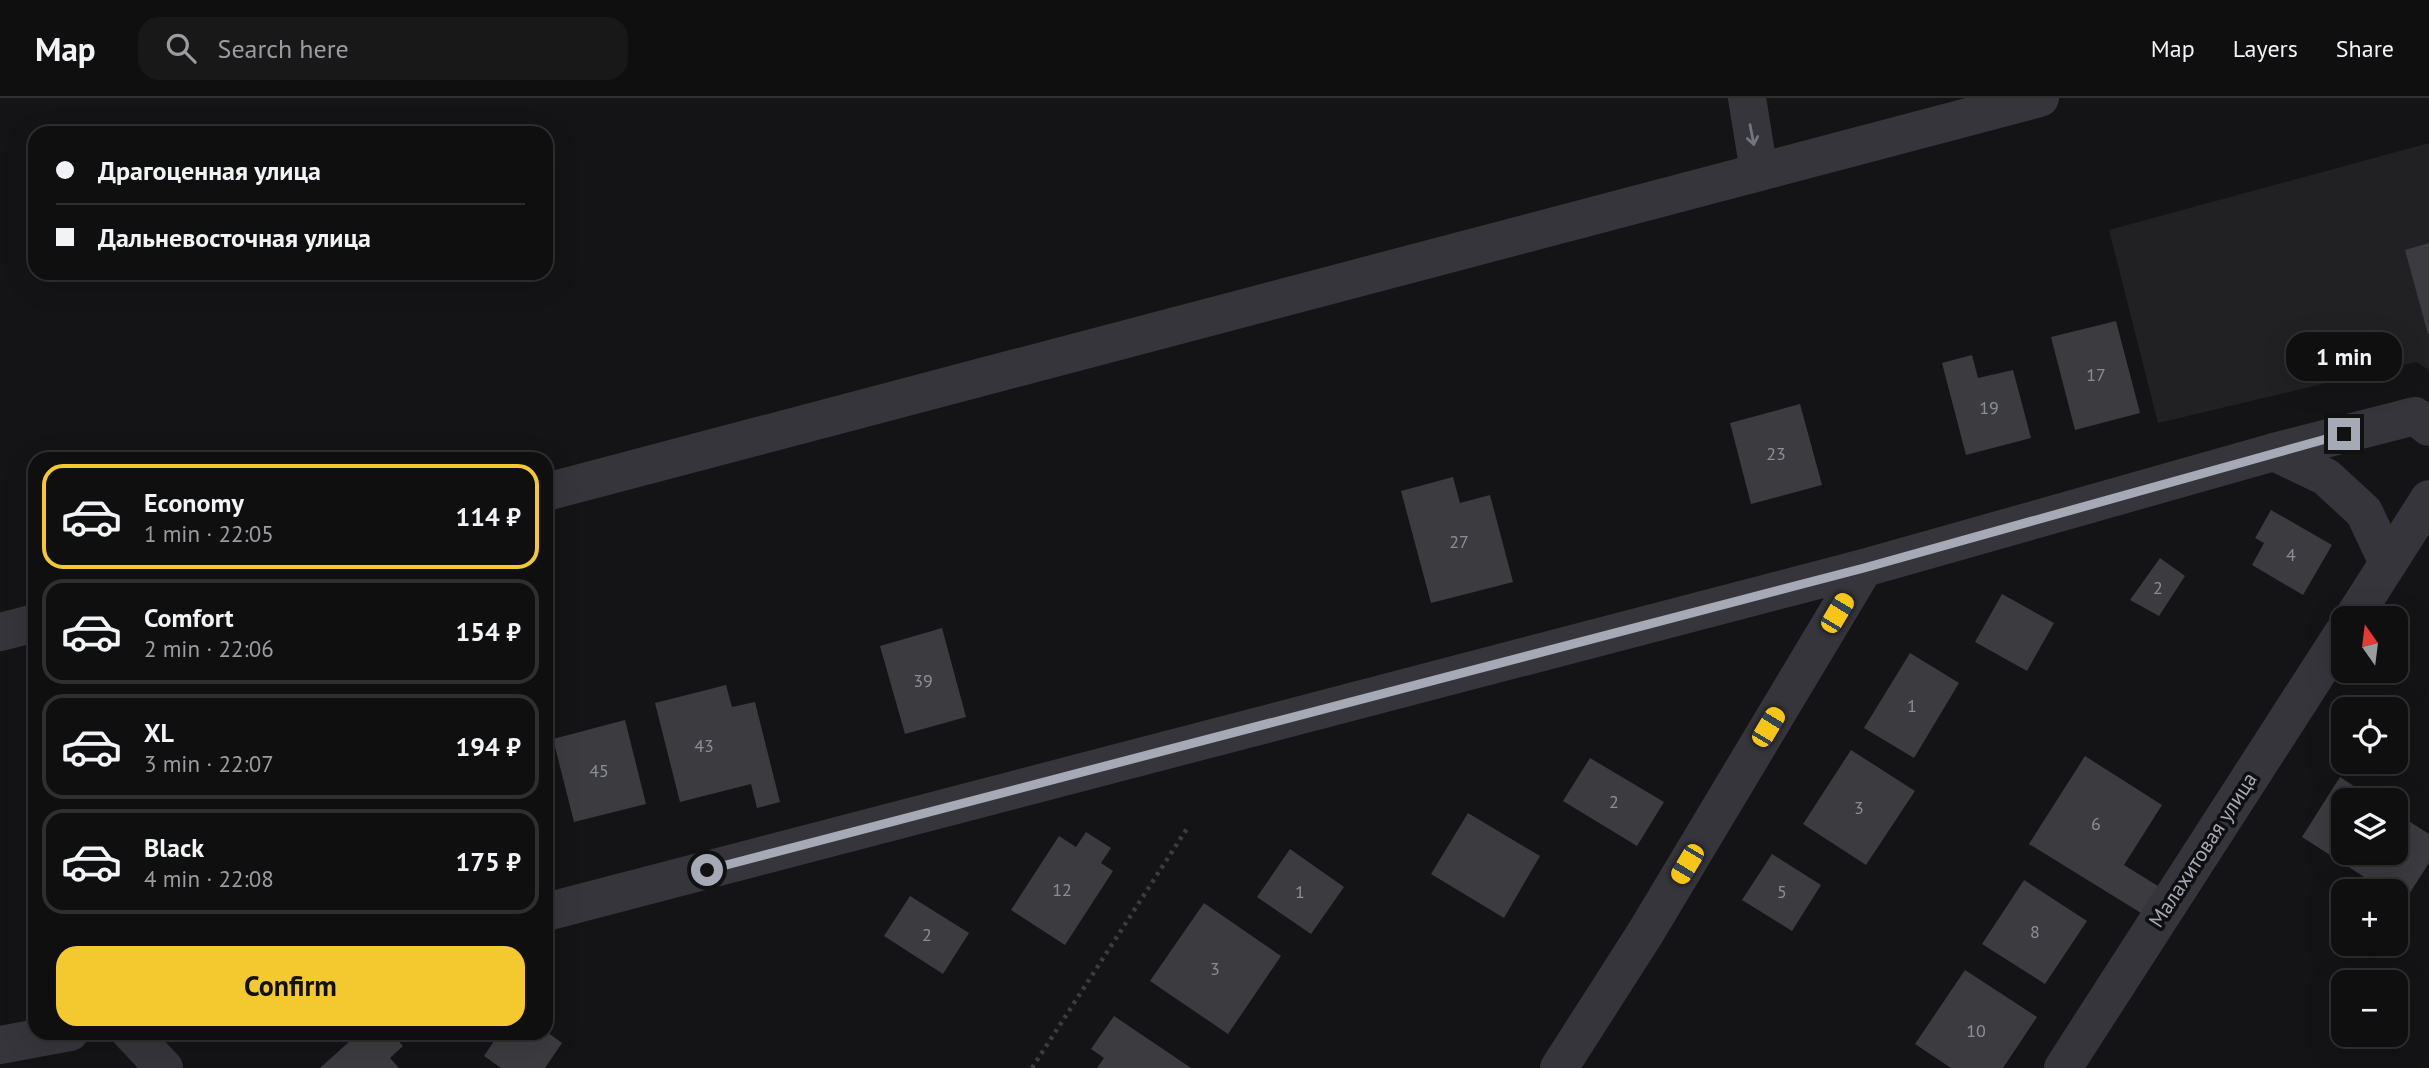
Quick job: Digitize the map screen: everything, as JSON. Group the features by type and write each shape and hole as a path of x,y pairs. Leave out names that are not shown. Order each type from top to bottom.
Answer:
{"street":[{"path":"1747,98 1759,172"},
{"path":"553,490 2040,98"},
{"path":"553,910 1864,568 2274,452 2415,416 2429,427"},
{"path":"2274,452 2326,477 2364,512 2388,563"},
{"path":"2361,606 2429,499"},
{"path":"1559,1068 1646,932 1864,568"},
{"path":"0,632 28,625"},
{"name":"Малахитовая улица","path":"2063,1068 2331,652"},
{"path":"0,1045 28,1040"},
{"path":"138,1040 164,1068"}],"path":[{"path":"1032,1068 1188,827"}],"shaded area":[{"path":"2429,143 2429,370 2416,362 2158,423 2109,230"}],"building":[{"path":"2429,243 2429,334 2428,334 2405,250"},
{"path":"2116,321 2140,413 2075,430 2051,337"},
{"path":"1972,355 1978,378 2013,370 2031,438 1966,455 1942,363"},
{"path":"1800,404 1822,485 1751,504 1730,423"},
{"path":"1453,477 1460,503 1490,495 1513,582 1431,603 1401,491"},
{"path":"2271,510 2332,545 2303,595 2252,565 2264,543 2255,538"},
{"path":"2160,558 2185,576 2159,616 2130,600"},
{"path":"2002,594 2054,623 2027,671 1975,642"},
{"path":"942,628 966,717 905,734 880,646"},
{"path":"1910,653 1959,683 1914,758 1864,728"},
{"path":"726,685 732,707 755,702 780,802 757,808 751,784 680,802 655,703"},
{"path":"625,720 646,804 574,822 553,739"},
{"path":"1851,750 1915,791 1866,865 1803,824"},
{"path":"2085,756 2162,805 2124,865 2158,886 2141,913 2029,844"},
{"path":"1590,758 1664,802 1637,846 1563,801"},
{"path":"2340,777 2357,788 2333,788"},
{"path":"2331,791 2331,856 2302,837"},
{"path":"1468,813 1540,856 1504,918 1431,874"},
{"path":"2408,821 2429,834 2429,863 2408,896 2408,879 2367,879 2346,865 2408,865"},
{"path":"1086,832 1111,848 1101,863 1113,871 1065,945 1011,910 1059,836 1076,847"},
{"path":"1290,849 1344,887 1311,934 1257,897"},
{"path":"1772,854 1821,885 1792,931 1742,900"},
{"path":"2024,880 2087,921 2045,984 1982,944"},
{"path":"910,896 969,933 943,974 884,936"},
{"path":"1204,903 1281,956 1228,1034 1150,981"},
{"path":"1965,970 2037,1017 2003,1068 1951,1068 1915,1044"},
{"path":"1114,1016 1191,1068 1097,1068 1104,1058 1091,1049"},
{"path":"553,1036 562,1043 545,1068 501,1068 484,1056 495,1040 553,1040"},
{"path":"351,1040 397,1040 403,1046 390,1058 399,1068 320,1068"}],"route":[{"path":"707,870 1864,568 2344,434"}]}
